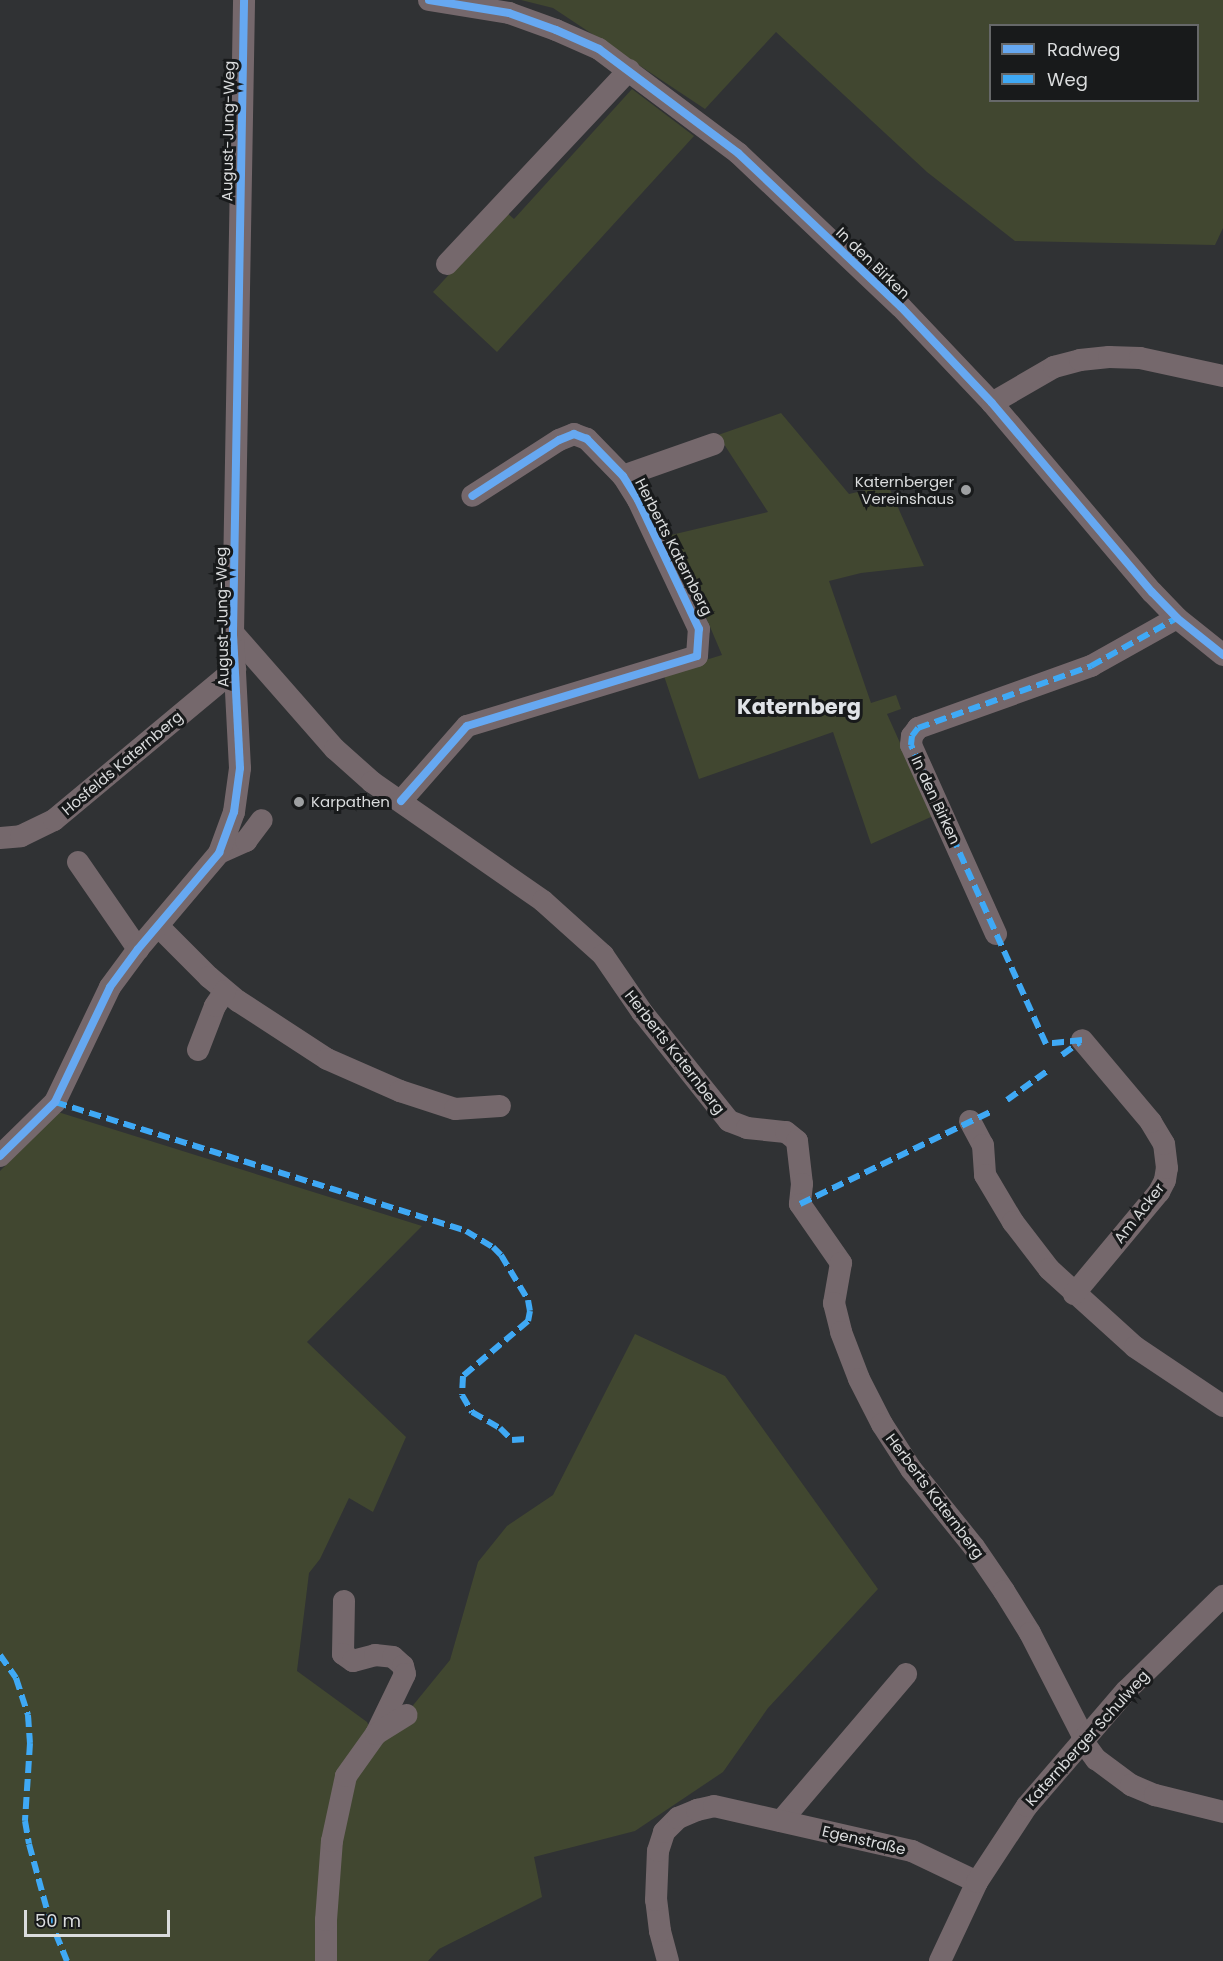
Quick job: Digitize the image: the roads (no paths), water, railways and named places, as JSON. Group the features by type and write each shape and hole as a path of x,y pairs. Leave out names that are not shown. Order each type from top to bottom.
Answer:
{"street":[{"name":"August-Jung-Weg","path":"0,1156 54,1102 98,1008 138,949 219,853 234,812 239,782 240,685 233,633 244,0"},
{"name":"In den Birken","path":"431,0 509,13 599,49 738,153 901,307 992,403 1152,592 1177,618 1223,655"},
{"path":"447,264 629,70"},
{"path":"992,403 1054,367 1080,360 1109,357 1140,358 1223,376"},
{"name":"Herberts Katernberg","path":"401,801 467,726 697,656 699,629 638,501 623,476 587,439 574,434 559,440 472,496"},
{"name":"Herberts Katernberg","path":"623,476 714,444"},
{"name":"In den Birken","path":"996,934 911,745 912,736 918,728 1092,666 1177,618"},
{"name":"Herberts Katernberg","path":"233,633 335,749 372,782 543,901 603,955 642,1012 729,1121 747,1128 776,1129 792,1136 801,1157 800,1204 841,1263 834,1302 840,1332 882,1424 911,1469 974,1548 1004,1591 1030,1633 1083,1739 1096,1759 1131,1785 1155,1795 1223,1812"},
{"name":"Hosfelds Katernberg","path":"0,838 21,836 54,820 240,685"},
{"path":"219,853 246,841 262,820"},
{"path":"78,862 138,949"},
{"path":"158,926 225,991 309,1049 370,1080 455,1109 500,1106"},
{"path":"198,1050 215,1006 225,991"},
{"name":"Am Acker","path":"1074,1294 1159,1192 1165,1180 1167,1161 1164,1144 1151,1122 1082,1040"},
{"path":"970,1121 983,1144 985,1175 1002,1204 1049,1269 1135,1347 1223,1406"},
{"name":"Katernberger Schulweg","path":"940,1961 977,1882 1022,1812 1126,1691 1223,1596"},
{"path":"326,1961 326,1920 332,1841 345,1776 376,1734 405,1674 403,1666 393,1657 375,1654 353,1661 343,1654 344,1601"},
{"path":"781,1821 906,1674"},
{"path":"376,1734 407,1715"},
{"name":"Egenstraße","path":"668,1961 660,1930 656,1900 656,1870 664,1832 678,1818 714,1806 912,1851 977,1882"}],"place":[{"name":"Katernberger Vereinshaus","path":"966,490"},
{"name":"Karpathen","path":"299,802"}],"district":[{"name":"Katernberg","path":"799,707"}]}
